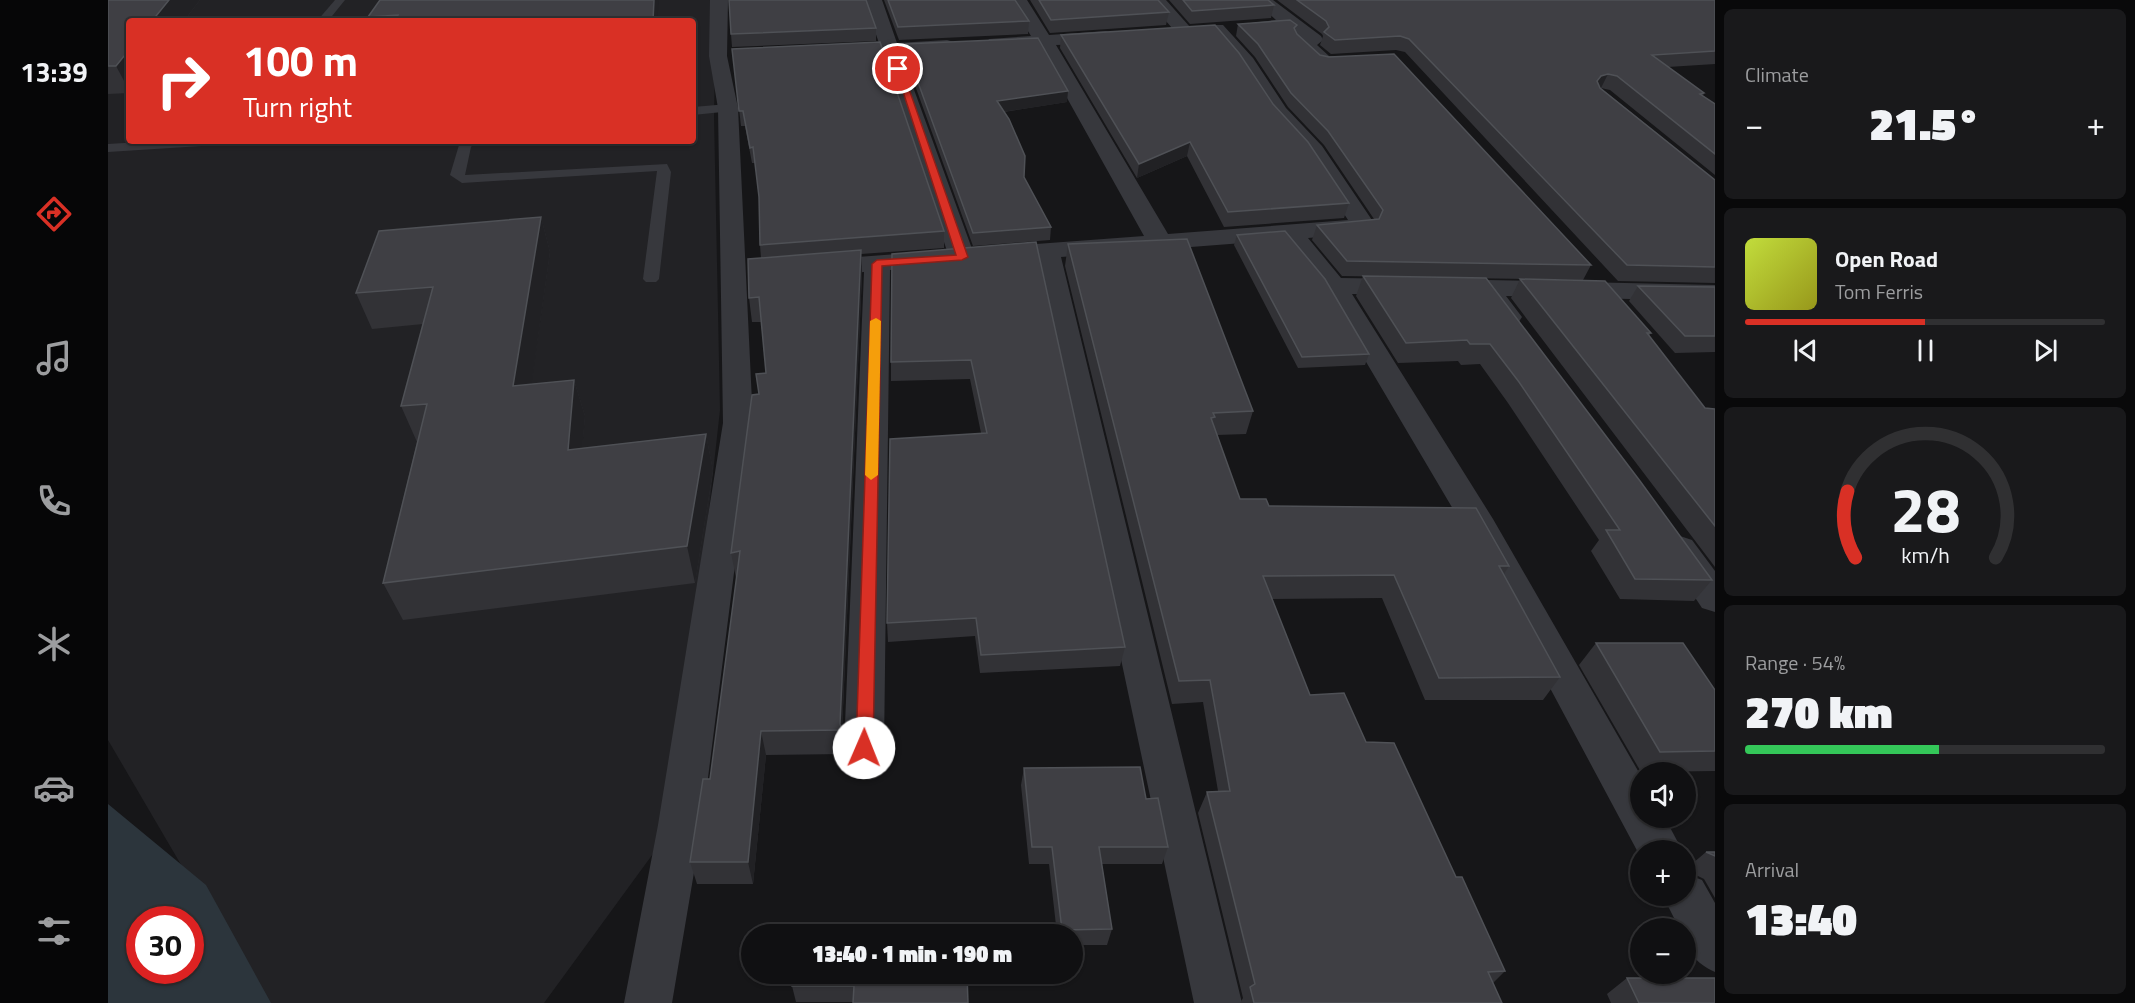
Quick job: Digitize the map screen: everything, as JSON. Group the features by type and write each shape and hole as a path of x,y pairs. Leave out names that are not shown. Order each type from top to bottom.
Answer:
{"street":[{"path":"648,1003 680,825 738,423 744,274 728,108 730,55 719,0"},
{"path":"873,0 962,257"},
{"path":"1018,0 1160,242"},
{"path":"1157,0 1184,32"},
{"path":"1263,0 1287,22 1314,40 1302,41 1325,62 1360,60"},
{"path":"1161,33 1287,25 1287,22"},
{"path":"799,269 1364,226 1314,151 1278,111 1246,62 1217,29"},
{"path":"822,51 1126,36"},
{"path":"1291,233 1334,286 1481,528 1630,795"},
{"path":"1047,251 1218,1003"},
{"path":"864,748 877,264"},
{"path":"1334,286 1486,288 1602,285 1715,293"},
{"path":"1602,285 1624,316"},
{"path":"1486,288 1521,334"},
{"path":"1667,531 1715,598"},
{"path":"1692,906 1715,948"}],"lane":[{"path":"325,18 340,0"},
{"path":"696,111 728,108"},
{"path":"108,148 170,144"},
{"path":"466,144 457,175 462,179 662,167 664,172 651,279"}],"shaded area":[{"path":"108,0 716,0 714,117 720,410 674,825 544,1003 262,1003 108,740"},
{"path":"108,804 206,885 271,1003 108,1003"}],"building":[{"path":"108,0 169,0 154,18 126,18 126,54 116,66 108,66"},
{"path":"380,0 654,0 653,18 397,18 398,15 368,17"},
{"path":"729,0 866,0 876,28 731,34"},
{"path":"888,0 1015,0 1029,21 898,27"},
{"path":"1039,0 1158,0 1169,12 1051,20"},
{"path":"1183,0 1268,0 1274,5 1192,11"},
{"path":"1297,0 1715,0 1715,51 1652,55 1704,93 1700,94 1715,104 1715,154 1617,76 1608,74 1601,76 1597,81 1600,88 1715,180 1715,267 1627,265 1409,39 1400,36 1335,40 1324,32 1329,27 1326,21"},
{"path":"1290,20 1297,25 1294,28 1297,34 1320,55 1329,57 1394,54 1591,265 1347,261 1317,225 1379,219 1383,210 1328,131 1291,93 1258,44 1238,24"},
{"path":"1215,25 1239,53 1273,104 1308,142 1349,203 1228,212 1190,142 1139,164 1061,35"},
{"path":"1038,38 1068,91 997,101 1009,119 1025,156 1024,177 1051,227 973,233 904,44"},
{"path":"880,42 944,231 760,245 759,197 753,147 750,148 743,111 739,111 732,49"},
{"path":"541,217 513,386 574,380 568,450 706,434 687,546 383,583 427,404 401,406 433,287 356,293 379,231"},
{"path":"1285,231 1325,279 1369,354 1302,357 1237,235"},
{"path":"1187,239 1253,411 1213,413 1215,417 1211,418 1240,499 1266,499 1269,506 1476,508 1509,566 1499,566 1560,677 1439,678 1394,575 1263,576 1310,695 1344,693 1366,742 1394,743 1456,877 1462,877 1505,971 1488,972 1502,1003 1254,1003 1250,987 1255,984 1207,792 1230,791 1210,680 1179,681 1068,244"},
{"path":"1036,242 1125,647 981,655 976,618 887,623 890,439 987,433 971,360 891,362 892,254"},
{"path":"861,250 840,724 842,730 761,731 748,862 690,862 703,779 710,779 740,551 731,553 752,395 759,394 756,374 766,373 759,297 749,298 748,259"},
{"path":"1363,276 1486,278 1712,580 1635,579 1606,530 1620,530 1519,382 1490,344 1470,344 1467,340 1406,343"},
{"path":"1520,279 1605,281 1651,333 1647,333 1705,408 1715,409 1715,526"},
{"path":"1638,286 1715,287 1715,336 1685,336"},
{"path":"1596,643 1683,643 1715,690 1715,751 1660,752"},
{"path":"1140,767 1146,799 1158,798 1168,847 1099,847 1112,929 1083,930 1083,924 1061,924 1052,847 1032,847 1024,768"},
{"path":"1627,978 1630,978 1630,984 1696,984 1696,978 1715,978 1715,1003 1639,1003"},
{"path":"792,984 967,984 968,1003 853,1003 854,986 792,986"}],"slow traffic":[{"path":"871,475 876,321"}],"route":[{"path":"864,748 877,264 962,257 898,69"}]}
